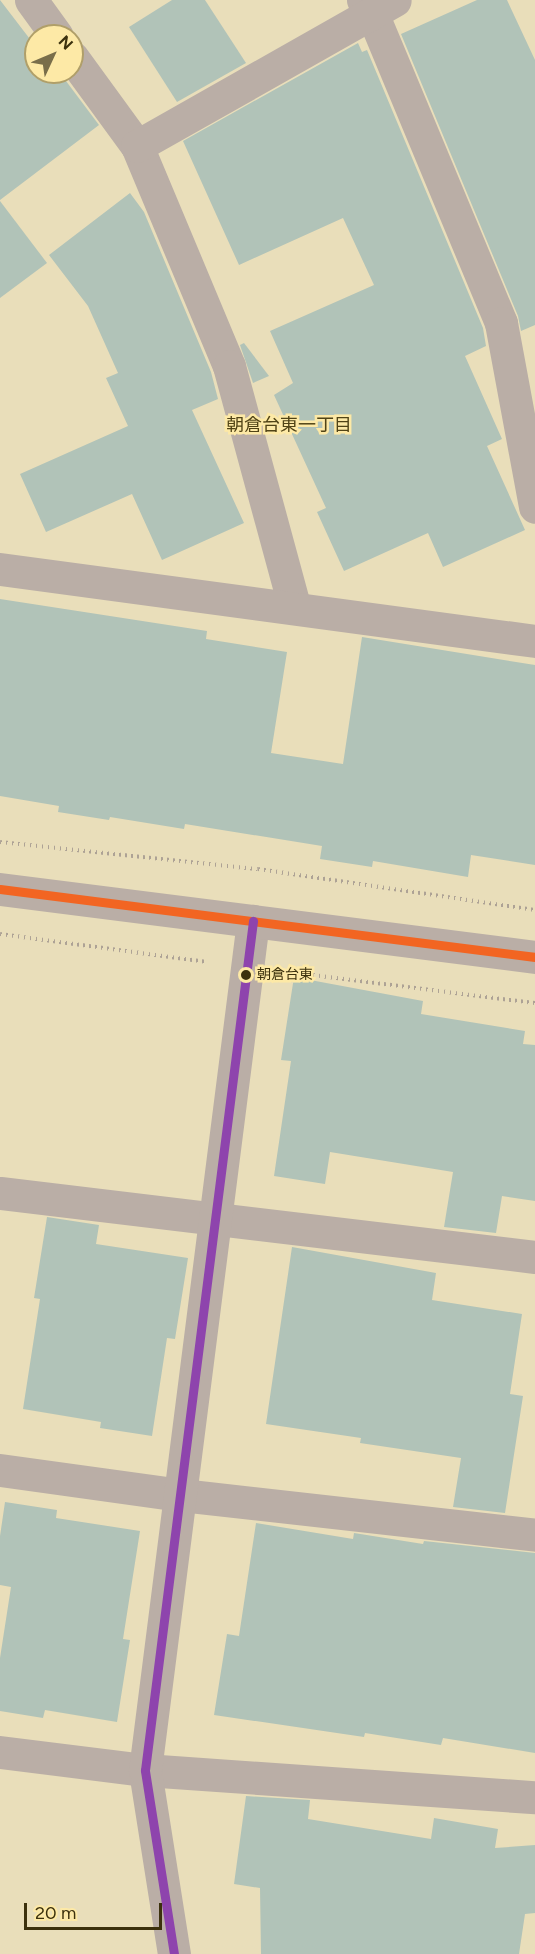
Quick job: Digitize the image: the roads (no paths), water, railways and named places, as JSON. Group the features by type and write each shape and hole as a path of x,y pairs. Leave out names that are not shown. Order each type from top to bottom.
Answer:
{"street":[{"path":"31,0 48,24"},
{"path":"137,146 377,4 501,323 535,507"},
{"path":"84,73 137,146 229,366 294,606"},
{"path":"0,569 294,606 535,640"},
{"path":"0,889 535,957"},
{"path":"174,1954 146,1770 253,921"},
{"path":"0,1193 535,1257"},
{"path":"0,1470 181,1495 535,1536"},
{"path":"0,1752 146,1770 535,1797"}],"place":[{"name":"朝倉台東","path":"246,975"}],"district":[{"name":"朝倉台東一丁目","path":"289,425"}]}
